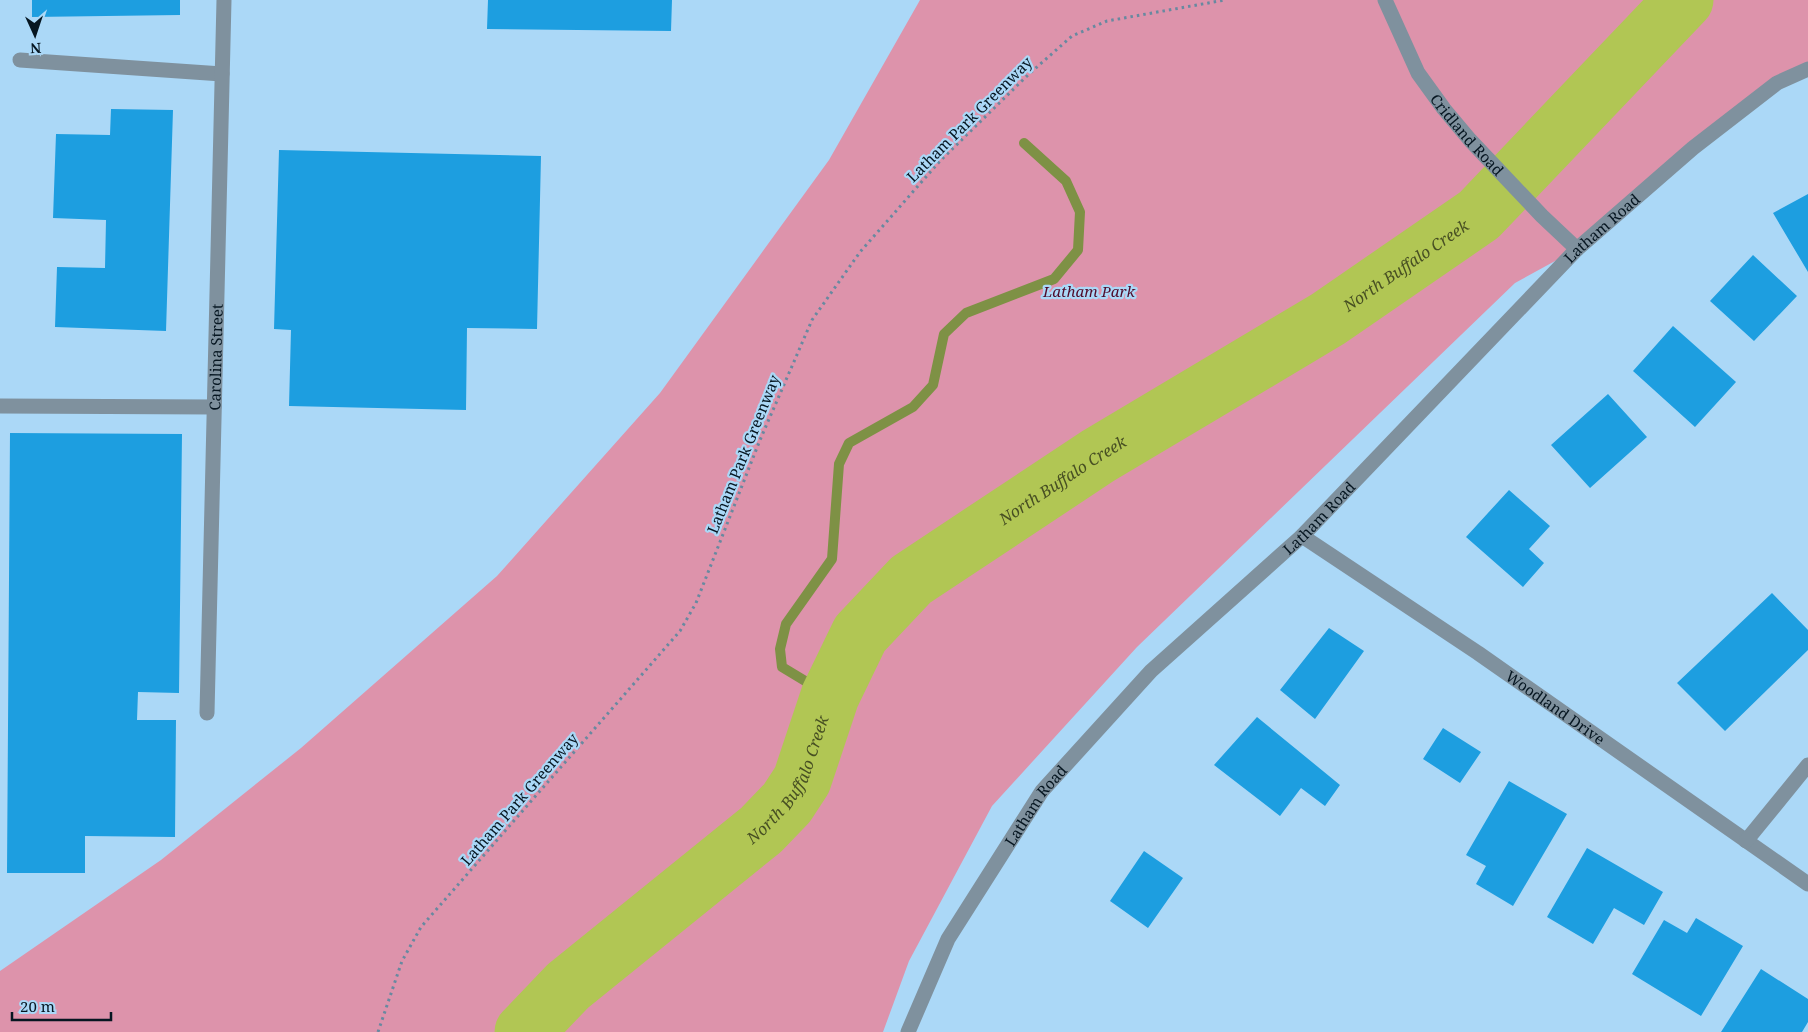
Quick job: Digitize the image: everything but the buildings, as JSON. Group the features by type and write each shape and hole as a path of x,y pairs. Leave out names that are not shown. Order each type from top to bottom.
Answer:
{"street":[{"name":"Carolina Street","path":"207,713 224,0"},
{"name":"Cridland Road","path":"1385,0 1418,73 1470,140 1542,216 1577,249"},
{"path":"20,60 222,74"},
{"name":"Latham Road","path":"908,1032 948,939 1042,791 1151,671 1302,536 1577,249 1708,136 1777,83 1808,69"},
{"path":"0,406 214,407"},
{"name":"Woodland Drive","path":"1302,536 1478,652 1808,884"},
{"path":"1746,841 1808,765"}],"path":[{"name":"Latham Park Greenway","path":"378,1032 402,961 421,927 680,631 696,603 760,440 812,320 860,252 940,161 1029,74 1072,36 1107,21 1225,0"}],"green space":[{"name":"Latham Park","path":"920,0 1808,0 1808,69 1777,83 1577,249 1515,283 1137,647 992,806 909,961 883,1032 0,1032 0,971 161,860 301,748 497,576 660,393 829,160"}],"waterway":[{"name":"North Buffalo Creek","path":"524,1032 568,986 761,830 787,803 802,780 830,696 860,634 911,580 1098,456 1328,319 1479,215 1684,0"},
{"path":"830,696 782,667 780,649 786,624 832,559 839,464 849,443 913,407 933,385 944,334 966,313 1054,279 1078,250 1080,212 1066,181 1024,143"}]}
